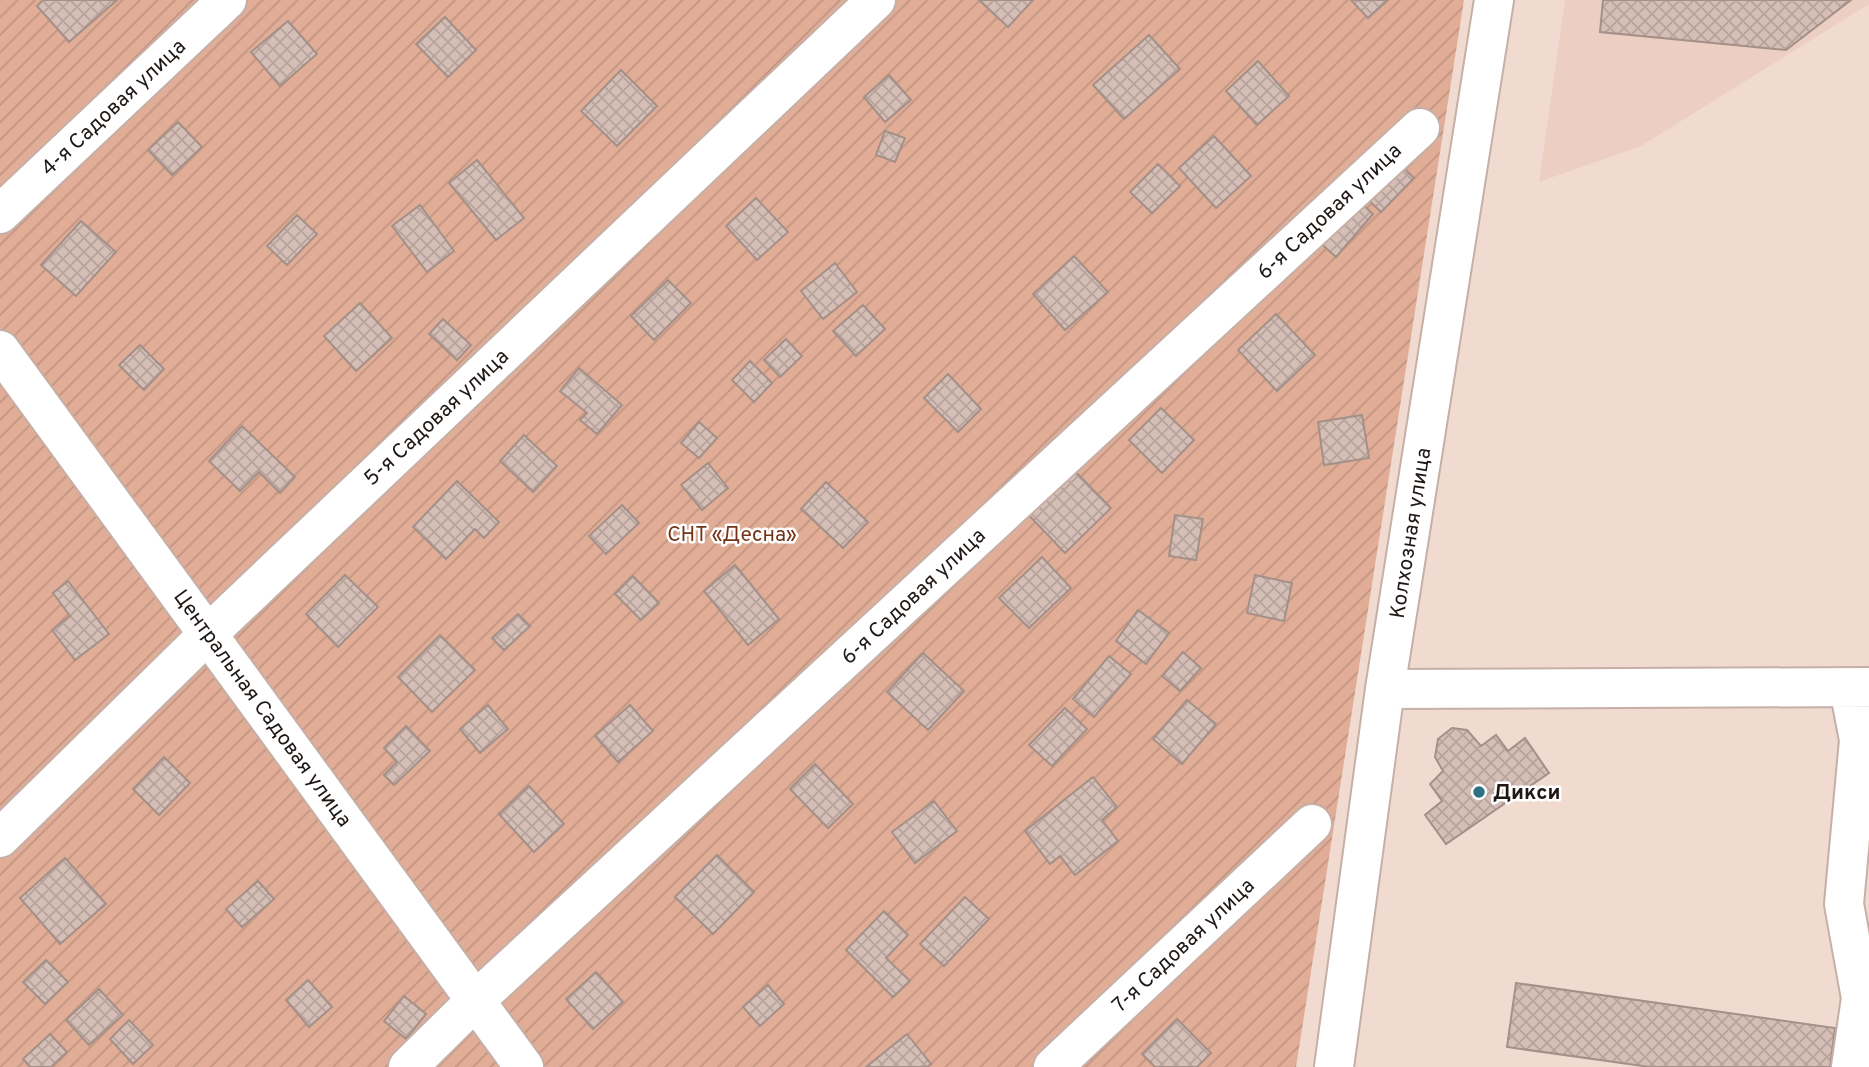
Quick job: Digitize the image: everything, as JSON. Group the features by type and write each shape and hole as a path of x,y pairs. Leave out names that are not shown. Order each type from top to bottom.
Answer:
{"street":[{"name":"4-я Садовая улица","path":"0,214 227,0"},
{"name":"5-я Садовая улица","path":"0,838 209,633 876,0"},
{"name":"Колхозная улица","path":"1334,1067 1385,689 1494,0"},
{"name":"6-я Садовая улица","path":"408,1067 477,999 1420,128"},
{"name":"Центральная Садовая улица","path":"0,350 477,999 524,1067"},
{"path":"1385,689 1859,687 1859,740 1844,905 1865,999 1851,1067"},
{"name":"7-я Садовая улица","path":"1053,1067 1312,824"}],"shaded area":[{"path":"1565,0 1869,0 1869,4 1641,146 1539,182"}],"green space":[{"name":"СНТ «Десна»","path":"0,0 1464,0 1296,1067 0,1067"}],"building":[{"path":"43,0 117,0 69,42 37,6"},
{"path":"979,0 1033,0 1008,27"},
{"path":"1351,0 1388,0 1368,18"},
{"path":"1603,0 1851,0 1786,50 1600,32"},
{"path":"445,17 476,50 448,77 416,44"},
{"path":"288,21 317,54 280,86 251,52"},
{"path":"1149,35 1180,69 1124,119 1093,85"},
{"path":"1258,61 1289,96 1257,125 1226,91"},
{"path":"621,70 657,106 617,146 581,111"},
{"path":"889,75 911,100 885,122 864,97"},
{"path":"178,122 202,147 172,175 148,150"},
{"path":"885,131 905,138 895,162 876,155"},
{"path":"1214,136 1251,176 1216,208 1179,168"},
{"path":"1381,146 1414,178 1381,212 1347,180"},
{"path":"477,160 524,218 496,240 449,183"},
{"path":"1158,164 1180,186 1152,213 1130,192"},
{"path":"1338,182 1373,214 1336,257 1300,225"},
{"path":"756,198 788,232 757,260 726,226"},
{"path":"420,205 454,251 427,272 392,226"},
{"path":"297,215 317,234 287,265 267,246"},
{"path":"81,221 116,252 76,296 41,265"},
{"path":"1074,256 1108,292 1065,330 1033,294"},
{"path":"835,263 857,292 823,319 801,291"},
{"path":"668,280 691,303 654,340 631,316"},
{"path":"360,303 392,338 356,371 324,336"},
{"path":"863,305 885,329 856,356 833,331"},
{"path":"1276,314 1315,355 1277,391 1238,350"},
{"path":"443,319 471,345 457,360 429,334"},
{"path":"786,339 802,356 780,377 764,360"},
{"path":"140,345 164,369 144,390 119,365"},
{"path":"750,361 772,383 754,402 732,380"},
{"path":"579,368 622,405 597,434 580,420 587,413 560,391"},
{"path":"948,374 981,409 958,432 924,398"},
{"path":"1161,408 1194,440 1162,473 1129,440"},
{"path":"1362,415 1369,458 1324,465 1318,422"},
{"path":"699,422 717,438 699,458 681,443"},
{"path":"242,426 295,477 280,493 259,472 240,491 209,461"},
{"path":"524,435 557,466 533,492 500,461"},
{"path":"708,463 728,488 702,510 681,485"},
{"path":"1068,464 1111,508 1065,553 1022,508"},
{"path":"457,481 499,522 484,538 475,529 446,559 413,527"},
{"path":"826,482 868,522 843,548 801,509"},
{"path":"622,505 639,523 606,554 589,536"},
{"path":"1175,515 1203,519 1196,560 1169,556"},
{"path":"1042,557 1071,588 1029,628 999,598"},
{"path":"735,565 779,619 748,645 704,591"},
{"path":"345,575 378,607 338,647 306,614"},
{"path":"1255,575 1292,583 1284,621 1247,613"},
{"path":"633,576 659,603 641,620 615,594"},
{"path":"68,581 109,634 75,660 52,630 70,616 53,593"},
{"path":"1138,610 1169,633 1146,664 1116,641"},
{"path":"518,614 530,626 504,650 492,638"},
{"path":"440,635 475,670 432,712 398,677"},
{"path":"1183,652 1201,668 1180,691 1162,676"},
{"path":"923,653 964,691 928,730 887,692"},
{"path":"1109,656 1131,674 1094,717 1073,699"},
{"path":"1187,700 1216,724 1182,764 1153,739"},
{"path":"488,705 508,729 480,753 460,729"},
{"path":"630,705 653,731 618,762 595,736"},
{"path":"1065,708 1087,729 1052,766 1029,745"},
{"path":"406,726 430,751 394,785 384,775 397,762 384,748"},
{"name":"Дикси","path":"1452,728 1467,730 1481,746 1496,735 1508,751 1525,738 1549,773 1446,844 1425,815 1442,801 1430,784 1443,771 1435,757 1438,739"},
{"path":"164,757 190,783 159,815 133,789"},
{"path":"815,764 853,804 828,828 790,789"},
{"path":"1093,777 1117,807 1102,820 1118,841 1075,875 1060,856 1050,864 1025,831"},
{"path":"529,786 564,824 534,852 499,814"},
{"path":"934,801 957,831 915,863 892,832"},
{"path":"717,855 754,892 713,934 675,897"},
{"path":"65,858 106,904 60,944 20,898"},
{"path":"258,881 274,899 242,927 226,909"},
{"path":"965,897 989,919 944,966 920,944"},
{"path":"884,911 908,935 886,958 910,981 893,997 846,950"},
{"path":"46,960 68,982 45,1004 23,982"},
{"path":"596,972 623,1002 593,1029 566,999"},
{"path":"308,980 332,1007 309,1027 286,1000"},
{"path":"1516,983 1835,1028 1830,1067 1650,1067 1507,1047"},
{"path":"768,985 784,1004 760,1026 743,1007"},
{"path":"99,989 123,1015 89,1045 66,1020"},
{"path":"404,996 426,1014 406,1039 384,1021"},
{"path":"1177,1019 1211,1053 1197,1067 1155,1067 1142,1054"},
{"path":"129,1020 153,1045 133,1064 110,1039"},
{"path":"50,1034 67,1052 51,1067 30,1067 23,1059"},
{"path":"907,1034 931,1064 927,1067 866,1067"}],"place":[{"name":"Дикси","path":"1479,792"}]}
